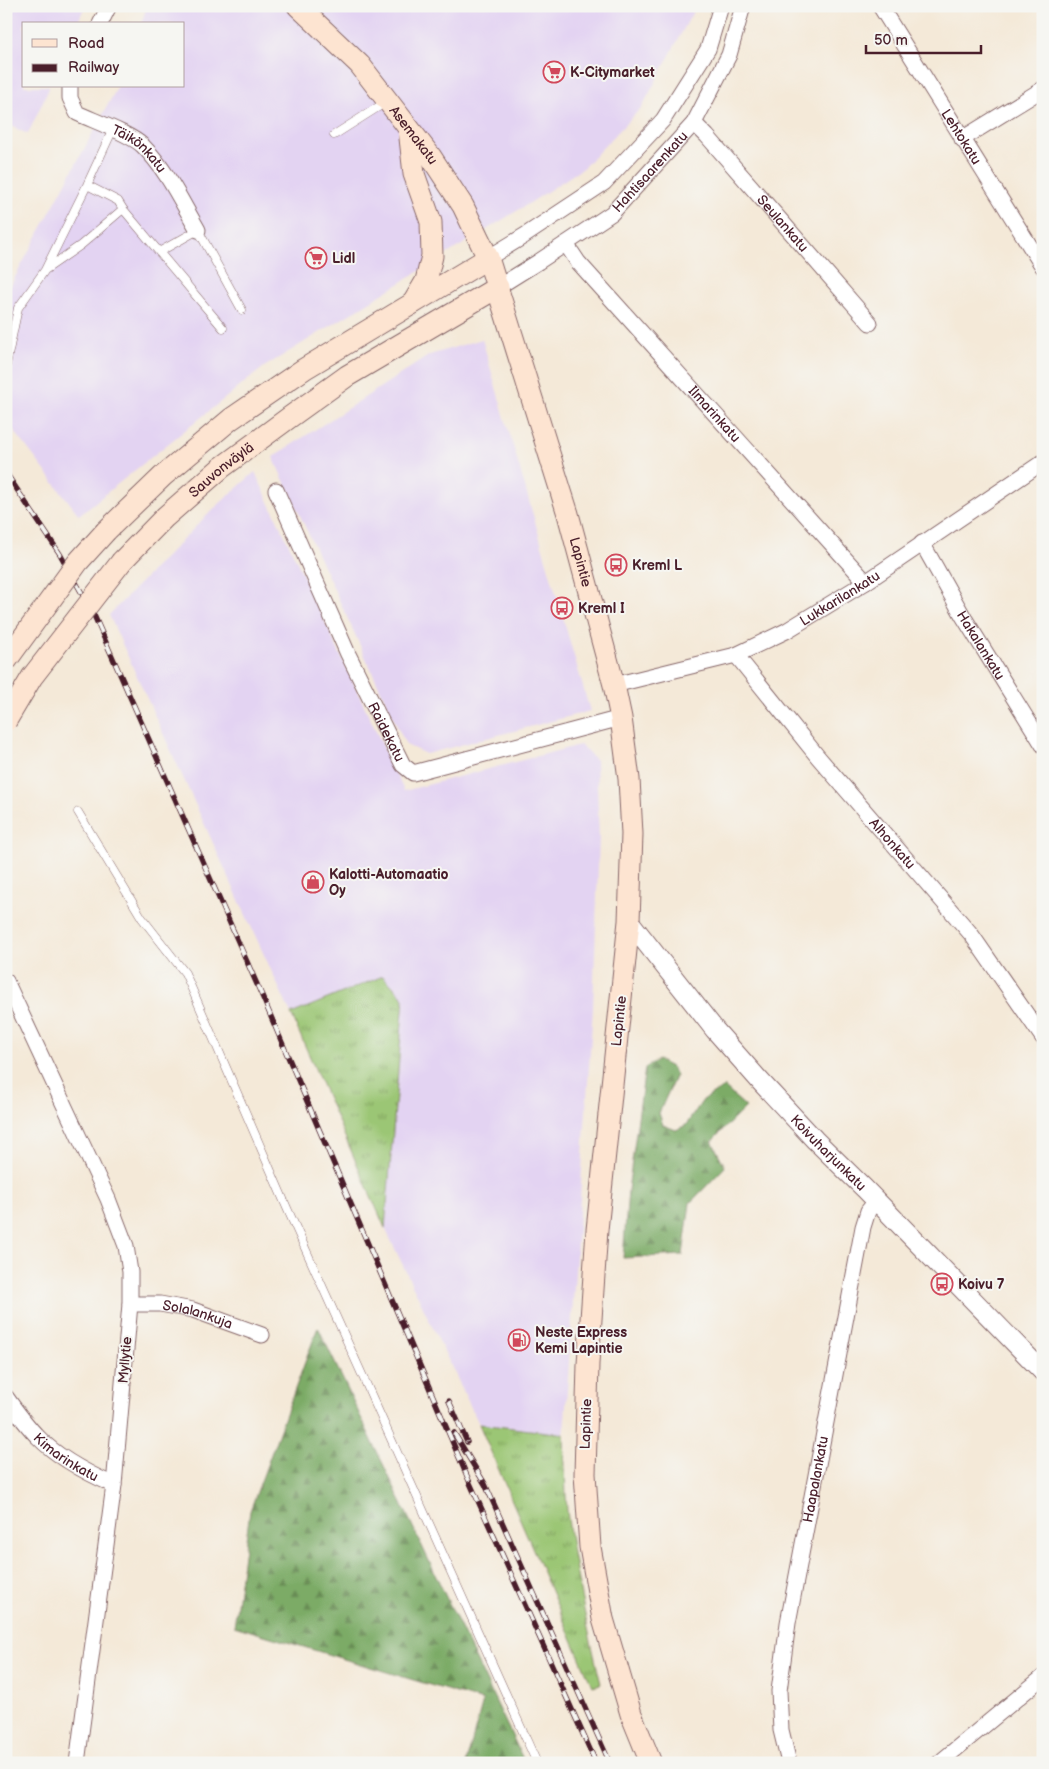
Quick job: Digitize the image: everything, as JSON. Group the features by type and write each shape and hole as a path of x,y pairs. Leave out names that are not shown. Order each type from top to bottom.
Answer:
{"main road":[{"name":"Asemakatu","path":"298,6 360,65 431,156 463,206 488,258 498,287"},
{"path":"409,128 414,174 431,222 432,256 426,281 412,303"},
{"path":"6,661 78,562 106,531 163,476 231,419 304,369 488,258"},
{"name":"Sauvonväylä","path":"6,721 32,676 122,561 165,517 222,468 346,376 498,287"},
{"name":"Lapintie","path":"498,287 568,514 614,685 621,718 629,779 632,834 629,921 597,1230 588,1364 585,1474 590,1547 603,1619 631,1714 651,1763"}],"street":[{"path":"101,22 109,6"},
{"name":"Hahtisaarenkatu","path":"488,258 604,183 663,120 708,49 722,6"},
{"name":"Hahtisaarenkatu","path":"498,287 612,213 694,123 729,55 743,6"},
{"name":"Lehtokatu","path":"880,6 1043,267"},
{"name":"Täikönkatu","path":"70,88 70,98 77,113 113,129 142,145 168,177 198,230"},
{"path":"962,139 1043,89"},
{"name":"Seulankatu","path":"694,123 870,323"},
{"name":"Ilmarinkatu","path":"566,244 584,269 866,582"},
{"name":"Lukkarilankatu","path":"614,685 736,655 786,631 866,582 1043,462"},
{"name":"Raidekatu","path":"276,490 348,654 403,765 412,773 621,718"},
{"name":"Hakalankatu","path":"922,543 1043,745"},
{"name":"Alhonkatu","path":"736,655 818,757 970,934 1043,1038"},
{"name":"Koivuharjunkatu","path":"629,921 715,1030 815,1140 1043,1372"},
{"name":"Myllytie","path":"6,981 106,1193 122,1231 130,1263 130,1304 114,1485 77,1763"},
{"name":"Haapalankatu","path":"789,1763 782,1730 778,1691 788,1622 863,1227 868,1211 876,1201"},
{"name":"Solalankuja","path":"130,1304 160,1304 193,1310 262,1335"},
{"name":"Kimarinkatu","path":"6,1397 38,1437 54,1452 114,1485"},
{"path":"939,1763 1043,1676"}],"lane":[{"path":"334,135 388,101"},
{"path":"6,365 18,308 45,270 88,185 113,129"},
{"path":"88,185 118,201 223,328"},
{"path":"45,270 81,245 123,209"},
{"path":"159,252 198,230 242,310"},
{"path":"78,812 142,918 185,973 287,1208 536,1763"}],"shaded area":[{"path":"6,6 85,6 78,22 22,22 22,88 49,88 28,134 6,124"},
{"path":"147,6 696,6 642,107 583,168 533,201 264,367 79,515 6,420 6,294 117,88 185,88 185,22 142,22"},
{"path":"482,339 590,711 426,754 406,745 273,457 430,355"},
{"path":"255,472 404,791 580,745 596,760 599,838 593,1008 564,1434 479,1424 385,1228 404,998 383,976 291,1014 109,615 207,515"}],"green space":[{"path":"383,976 404,998 385,1228 291,1014"},
{"path":"658,1060 671,1067 676,1075 659,1113 663,1125 676,1130 686,1125 703,1100 724,1087 746,1107 712,1141 725,1167 690,1203 683,1255 623,1258 628,1190 645,1068"},
{"path":"318,1327 525,1763 466,1763 483,1701 234,1626 250,1511"},
{"path":"479,1424 564,1434 566,1501 573,1554 601,1684 592,1686"}],"railway":[{"path":"6,473 60,554 93,613 263,998 470,1483 596,1763"},
{"path":"449,1401 467,1442"},
{"path":"454,1433 485,1484 610,1763"}],"place":[{"name":"K-Citymarket","path":"554,72"},
{"name":"Lidl","path":"316,258"},
{"name":"Kreml L","path":"616,565"},
{"name":"Kreml I","path":"562,608"},
{"name":"Kalotti-Automaatio Oy","path":"313,882"},
{"name":"Koivu 7","path":"942,1284"},
{"name":"Neste Express Kemi Lapintie","path":"519,1340"}]}
